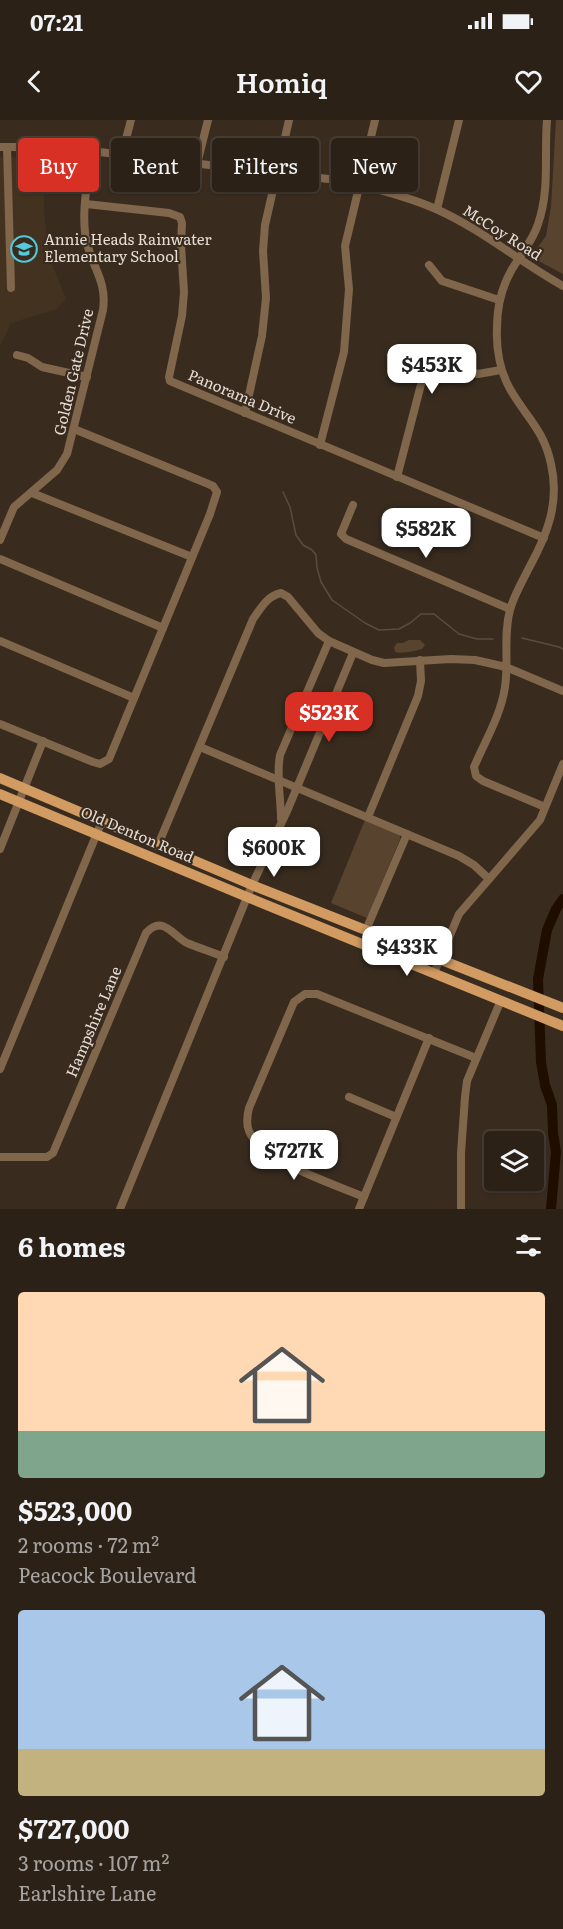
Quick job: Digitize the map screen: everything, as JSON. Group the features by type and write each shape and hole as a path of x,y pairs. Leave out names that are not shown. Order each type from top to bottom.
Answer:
{"main road":[{"name":"Old Denton Road","path":"0,778 252,885 563,1008"},
{"name":"Old Denton Road","path":"0,794 563,1026"}],"street":[{"path":"126,138 130,120"},
{"path":"200,152 208,120"},
{"path":"285,138 290,120"},
{"path":"371,138 375,120"},
{"path":"437,210 459,120"},
{"path":"545,807 476,776 474,767 500,707 505,688 510,609 544,538 551,520 553,505 554,483 550,461 542,438 509,388 501,370 496,340 499,300 506,281 538,226 545,197 547,120"},
{"path":"4,147 10,288"},
{"name":"Golden Gate Drive","path":"0,540 14,507 62,464 68,454 105,297 103,284 87,243 85,228 88,192"},
{"path":"245,413 262,336 266,298 264,237 272,192"},
{"path":"320,445 344,352 349,289 345,246 357,192"},
{"name":"McCoy Road","path":"386,192 437,210 475,230 563,286"},
{"name":"Panorama Drive","path":"86,204 169,213 180,217 184,292 170,381 544,538"},
{"path":"429,266 442,281 499,300"},
{"path":"17,355 28,358 42,367 87,377"},
{"path":"397,477 428,363 478,374 501,370"},
{"path":"0,724 100,764 109,759 217,492 213,486 74,429"},
{"path":"32,493 192,557"},
{"path":"353,505 341,534 346,539 510,609"},
{"path":"0,559 163,628"},
{"path":"158,845 253,619 270,598 281,593 288,597 318,633 329,642 372,660 384,663 420,660 475,660 506,667 563,691"},
{"path":"0,641 134,698"},
{"path":"281,822 280,755 329,642"},
{"path":"120,1209 252,885 353,653"},
{"path":"368,817 418,696 421,681 420,660"},
{"path":"0,849 44,741"},
{"path":"200,747 459,856 474,865 489,879"},
{"path":"434,973 459,914 532,830 545,807 563,765"},
{"path":"0,1069 102,822"},
{"path":"366,930 407,834"},
{"name":"Hampshire Lane","path":"0,1157 35,1158 53,1154 150,928 165,927 185,942 224,957"},
{"path":"364,1197 277,1159 262,1149 249,1133 247,1121 249,1108 290,1009 300,996 311,994 324,997 476,1058"},
{"path":"461,1209 461,1153 467,1082 501,1000"},
{"path":"358,1209 429,1038"},
{"path":"349,1097 396,1117"}],"shaded area":[{"path":"556,120 563,120 563,274 531,257 546,236 551,207"},
{"name":"Annie Heads Rainwater Elementary School","path":"0,157 18,157 18,192 44,192 49,257 66,299 57,309 11,323 0,346"},
{"path":"420,640 425,645 416,651 395,652 394,647 397,643"},
{"path":"365,820 400,835 367,918 331,903"}],"waterway":[{"path":"283,492 290,507 296,535 303,545 316,555 321,582 332,600 379,630 399,629 421,614 434,614 459,634 477,639 493,639"},
{"path":"522,638 563,649"},
{"path":"551,1209 556,1152 552,1105 545,1085 541,1062 538,979 547,930 563,899"}],"place":[{"name":"Annie Heads Rainwater Elementary School","path":"24,249"}]}
